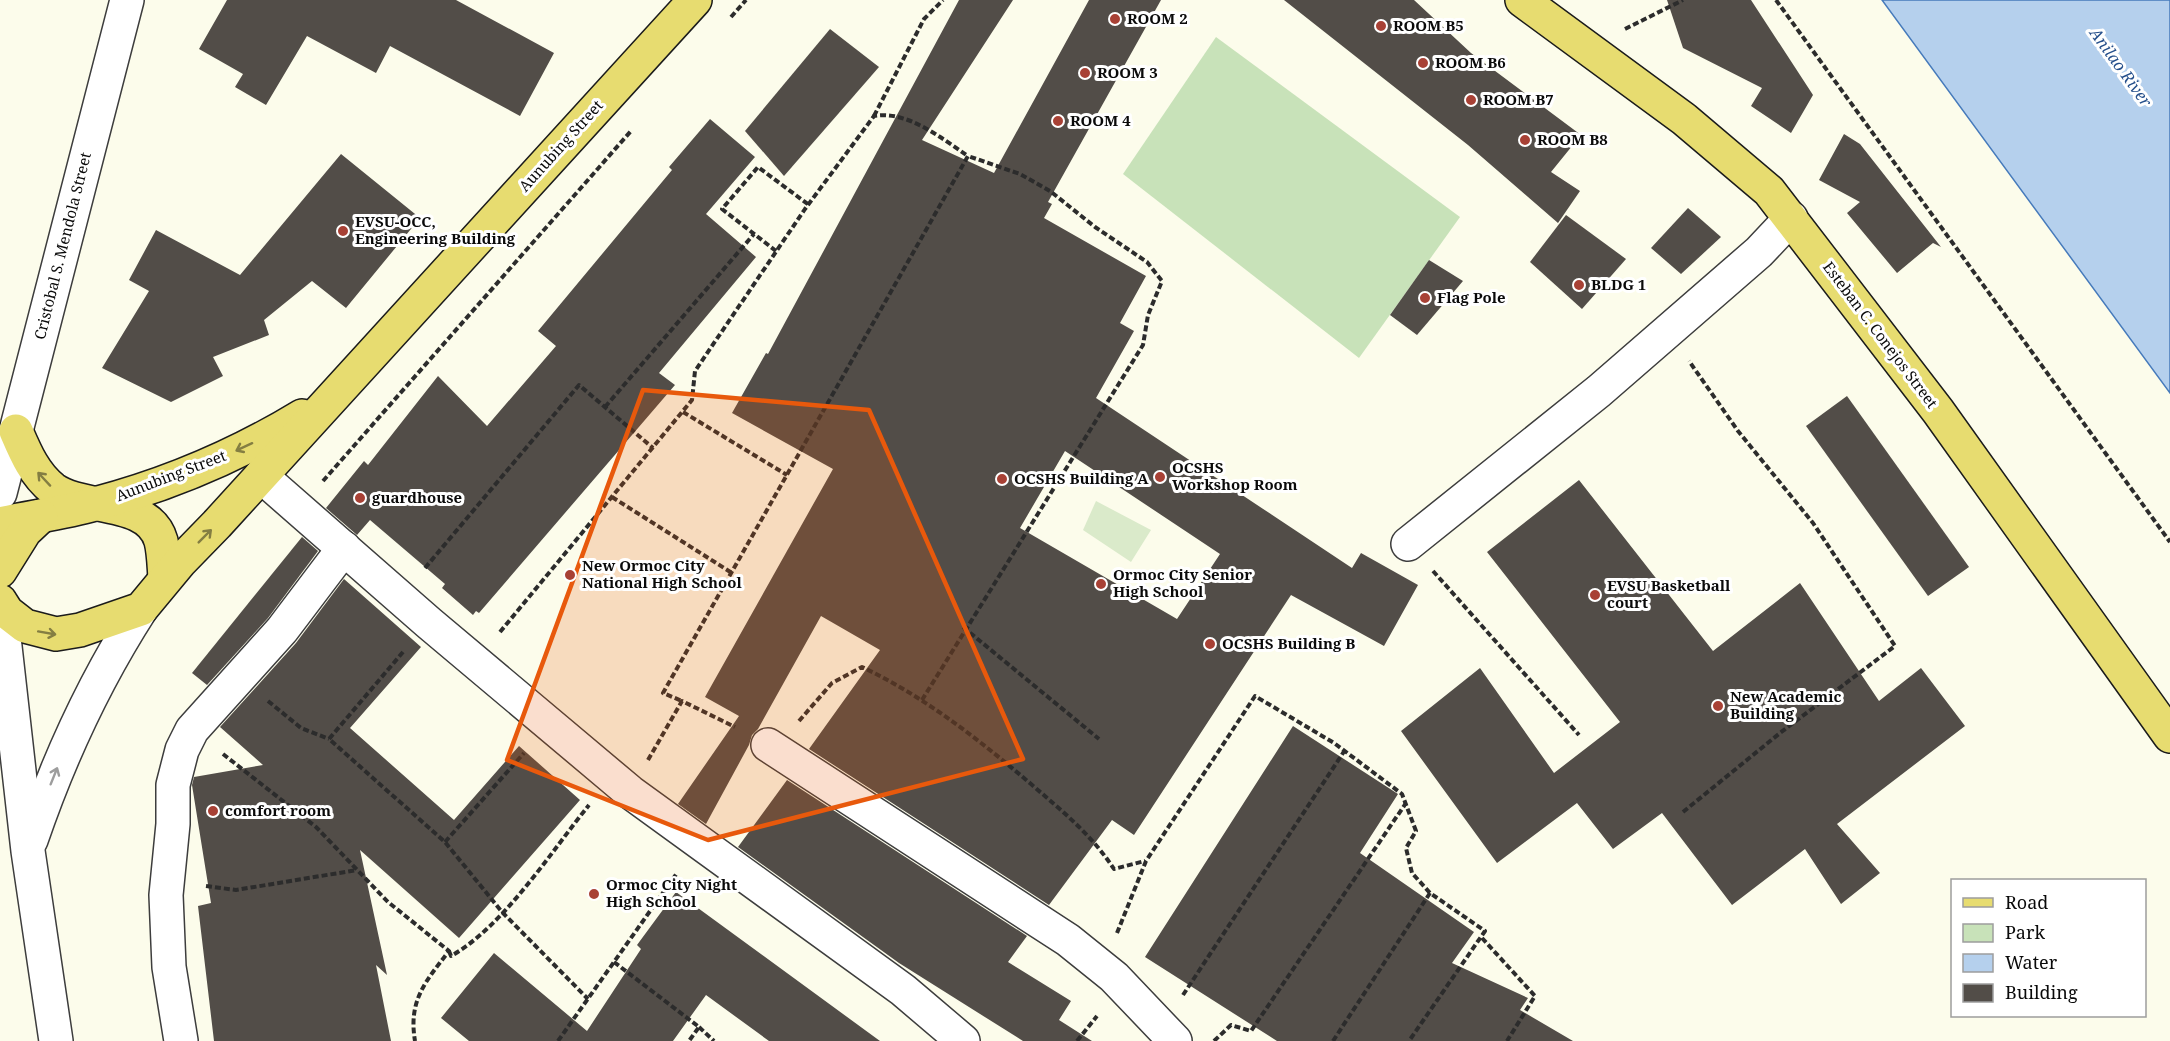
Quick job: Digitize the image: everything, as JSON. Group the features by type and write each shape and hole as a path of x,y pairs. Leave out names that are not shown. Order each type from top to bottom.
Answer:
{"main road":[{"name":"Aunubing Street","path":"141,609 165,578 261,476 694,0"},
{"name":"Esteban C. Conejos Street","path":"1522,0 1693,126 1770,191 1938,411 2170,736"},
{"name":"Aunubing Street","path":"0,524 94,505 199,468 271,435 331,398"},
{"path":"16,431 40,476 53,489 94,505 128,511 154,527 161,540 165,578"},
{"path":"0,571 25,531 41,516"},
{"path":"0,602 7,612 25,626 56,634 80,630 141,609"}],"street":[{"name":"Cristobal S. Mendola Street","path":"0,493 127,0"},
{"path":"1408,544 1599,391 1759,252 1791,218"},
{"path":"261,476 429,623 621,784 903,990 963,1041"},
{"path":"181,1041 169,967 166,895 173,784 182,750 192,730 282,630 344,548"},
{"path":"0,602 28,851 56,1041"},
{"path":"28,851 47,793 82,710 141,609"},
{"path":"768,745 1068,940 1104,968 1168,1034"}],"path":[{"path":"731,18 746,0"},
{"path":"475,660 692,400 695,371 776,251 874,116 924,19 943,0"},
{"path":"1586,48 1683,0"},
{"path":"1776,0 2170,542"},
{"path":"874,116 891,113 933,132 968,156 1020,174 1050,191 1095,227 1147,262 1162,281 1148,315 1143,345 922,700"},
{"path":"299,509 636,125"},
{"path":"968,156 663,693 768,745 809,711 832,684 862,667 922,700 962,727 1097,843 1114,869 1146,861"},
{"path":"776,251 723,209 758,167 809,205"},
{"path":"605,407 754,234"},
{"path":"1667,331 1738,431 1813,523 1895,646 1780,733 1683,812"},
{"path":"401,597 579,385 653,448"},
{"path":"682,412 787,476"},
{"path":"612,497 732,573"},
{"path":"1408,544 1482,623 1579,735"},
{"path":"329,739 429,623"},
{"path":"963,627 1099,739"},
{"path":"239,678 301,728 329,739 445,842 502,912 588,999"},
{"path":"1104,968 1146,861 1255,696 1345,750 1402,794 1416,831 1406,848 1412,873 1430,892 1485,931 1409,1041"},
{"path":"192,730 316,827 388,902 449,951 452,956 469,946 621,784 682,701"},
{"path":"445,842 550,723"},
{"path":"1168,1034 1345,750"},
{"path":"1214,1041 1231,1025 1251,1031 1406,803"},
{"path":"558,1041 699,842"},
{"path":"168,874 192,884 236,890 357,870"},
{"path":"1332,1041 1430,892"},
{"path":"1481,938 1535,996 1508,1041"},
{"path":"416,1041 413,1025 420,989 449,951"},
{"path":"614,962 714,1041"},
{"path":"689,1041 699,1027"}],"highlighted area":[{"path":"643,390 869,410 1023,759 708,840 507,760"}],"green space":[{"path":"1216,37 1460,217 1359,358 1123,174"},
{"path":"1096,501 1151,530 1131,562 1083,530"}],"water":[{"name":"Anilao River","path":"1882,0 2170,0 2170,393"}],"building":[{"path":"227,0 456,0 554,53 520,116 390,46 376,73 307,36 266,105 235,87 243,74 199,49"},
{"path":"959,0 1013,0 922,140 994,173 1089,0 1161,0 1048,202 1052,204 1044,218 1146,276 1120,323 1134,331 1096,398 1352,568 1361,553 1418,585 1384,646 1291,595 1134,835 1112,820 1049,905 809,749 880,650 821,616 758,729 752,735 749,745 706,824 678,804 739,716 705,697 833,469 732,413 766,353 768,354","holes":["1065,451 1220,554 1177,619 1020,528"]},
{"path":"1284,0 1414,0 1471,53 1581,135 1551,172 1580,191 1558,223 1468,145"},
{"path":"1667,0 1751,0 1813,95 1791,133 1751,106 1762,88 1683,48"},
{"path":"830,29 879,67 784,176 745,131"},
{"path":"710,119 755,157 706,214 756,257 659,373 675,385 479,613 476,611 473,615 442,588 445,584 370,520 357,535 326,508 364,461 368,465 438,376 487,426 556,346 538,331 672,170 669,167"},
{"path":"1844,134 1860,144 1941,247 1933,243 1897,273 1847,213 1860,202 1819,180"},
{"path":"341,154 420,218 346,308 312,281 264,320 269,335 213,357 223,376 171,402 102,368 149,291 129,280 156,230 240,275"},
{"path":"1688,208 1721,237 1681,274 1651,248"},
{"name":"BLDG 1","path":"1566,215 1626,259 1582,309 1530,262"},
{"name":"Flag Pole","path":"1429,260 1463,281 1417,335 1390,315"},
{"path":"1847,396 1969,567 1928,596 1806,426"},
{"path":"1579,480 1713,651 1800,583 1879,701 1921,668 1965,726 1837,824 1880,873 1841,904 1805,849 1732,905 1662,813 1613,849 1577,803 1497,863 1401,731 1480,668 1554,773 1620,722 1487,552"},
{"path":"302,537 318,551 268,618 207,685 192,673"},
{"path":"344,579 421,647 350,728 454,820 519,746 580,800 459,938 360,850 387,975 376,965 391,1041 214,1041 198,906 211,903 192,785 194,777 263,765 220,727 296,643"},
{"path":"1293,726 1398,794 1360,853 1474,932 1452,963 1528,998 1520,1010 1573,1041 1277,1041 1145,957"},
{"path":"787,780 1027,936 1008,962 1071,1001 1059,1020 1092,1041 1023,1041 899,963 738,847"},
{"path":"676,892 880,1041 769,1041 706,995 673,1041 469,1041 441,1018 494,953 587,1031 641,949 637,945"}],"place":[{"name":"ROOM 2","path":"1115,19"},
{"name":"ROOM B5","path":"1381,26"},
{"name":"ROOM B6","path":"1423,63"},
{"name":"ROOM 3","path":"1085,73"},
{"name":"ROOM B7","path":"1471,100"},
{"name":"ROOM 4","path":"1058,121"},
{"name":"ROOM B8","path":"1525,140"},
{"name":"EVSU-OCC, Engineering Building","path":"343,231"},
{"name":"BLDG 1","path":"1579,285"},
{"name":"Flag Pole","path":"1425,298"},
{"name":"OCSHS Workshop Room","path":"1160,477"},
{"name":"OCSHS Building A","path":"1002,479"},
{"name":"guardhouse","path":"360,498"},
{"name":"New Ormoc City National High School","path":"570,575"},
{"name":"Ormoc City Senior High School","path":"1101,584"},
{"name":"EVSU Basketball court","path":"1595,595"},
{"name":"OCSHS Building B","path":"1210,644"},
{"name":"New Academic Building","path":"1718,706"},
{"name":"comfort room","path":"213,811"},
{"name":"Ormoc City Night High School","path":"594,894"}]}
